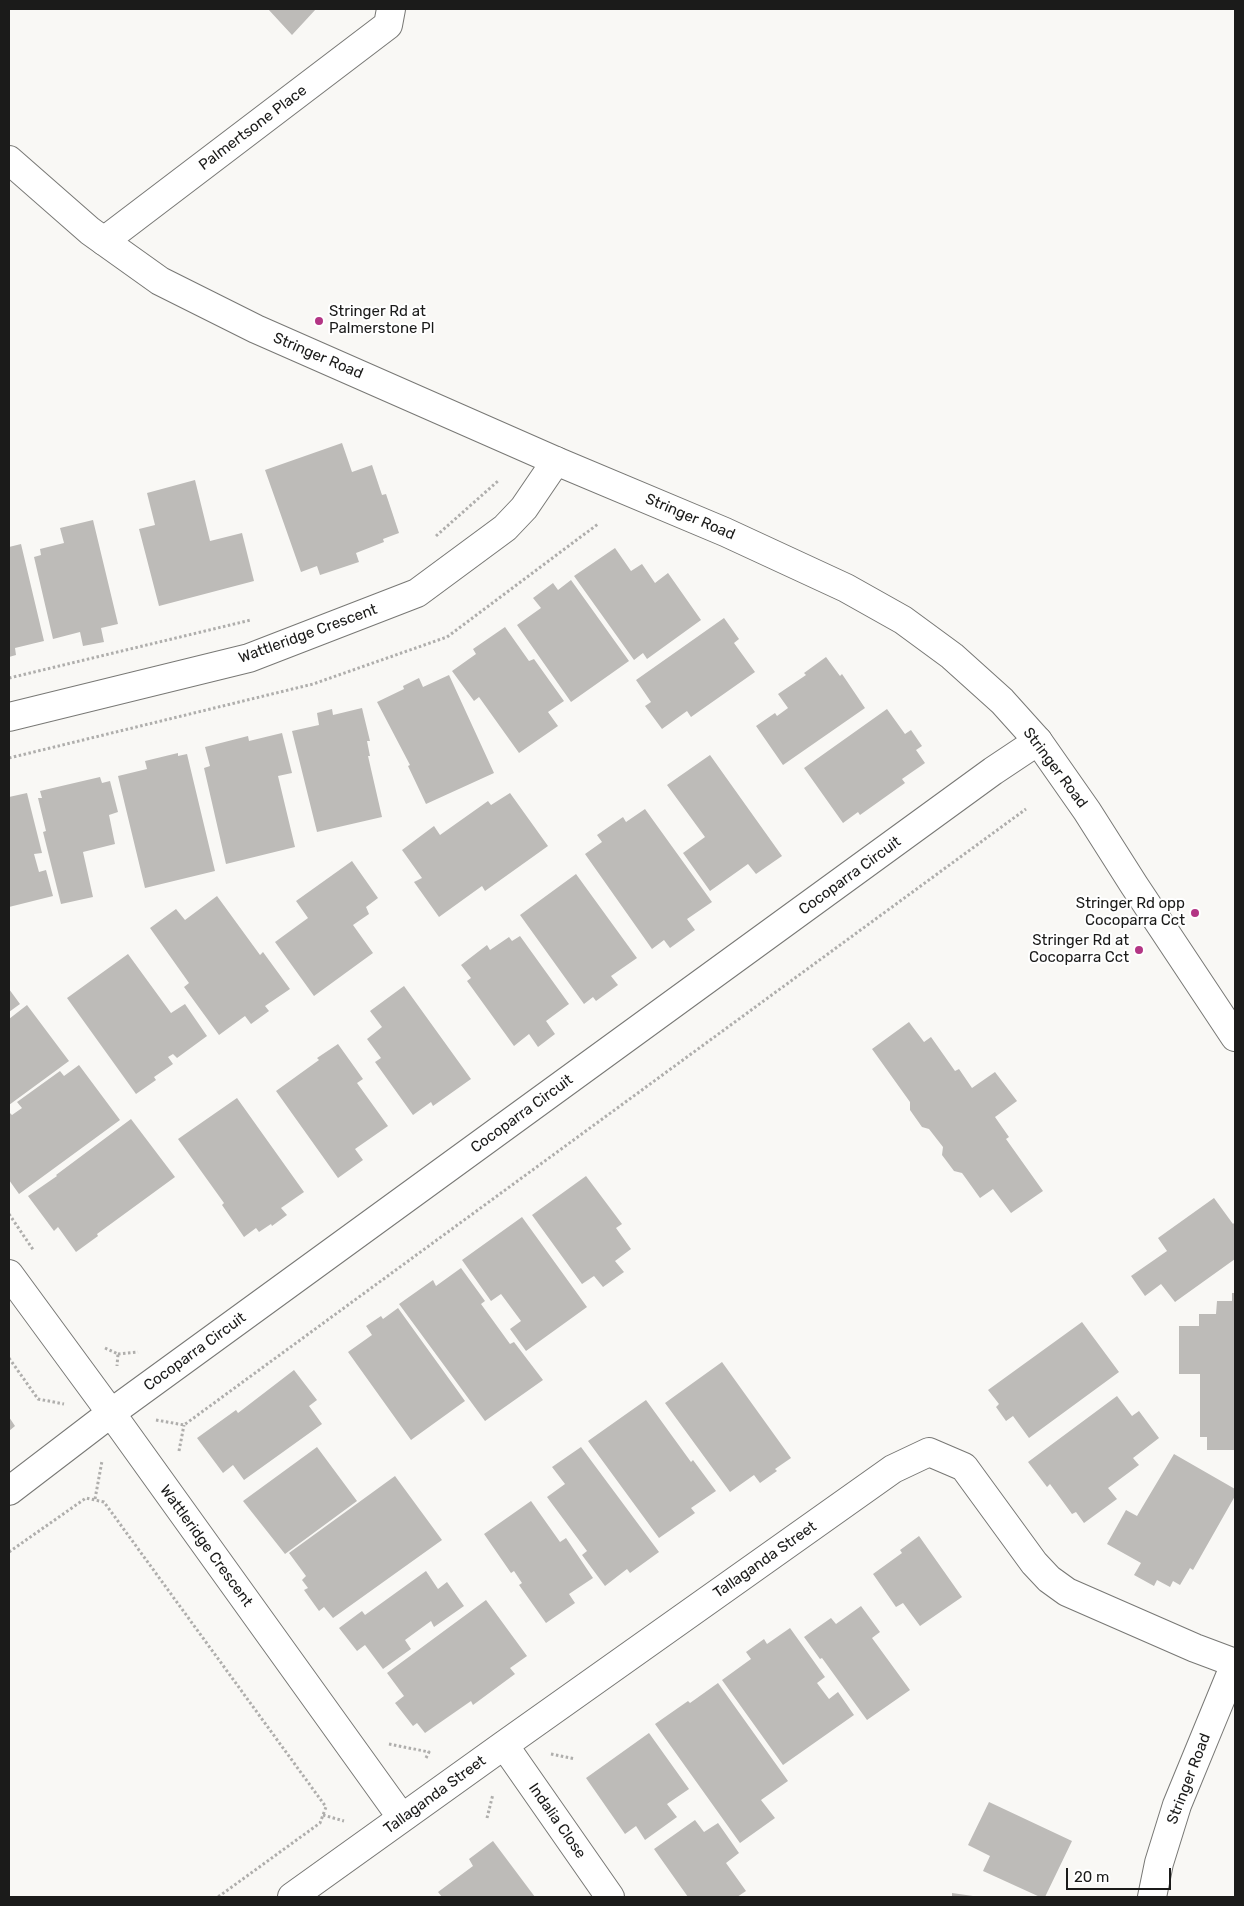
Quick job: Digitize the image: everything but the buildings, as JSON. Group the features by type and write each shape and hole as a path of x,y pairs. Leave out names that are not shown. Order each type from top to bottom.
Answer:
{"street":[{"name":"Palmertsone Place","path":"104,241 388,25 391,9"},
{"name":"Stringer Road","path":"9,160 104,241 160,281 256,329 556,461 725,532 846,588 903,620 952,656 1002,701 1038,741 1087,811 1235,1037"},
{"name":"Wattleridge Crescent","path":"9,716 249,658 417,593 505,528 524,508 556,461"},
{"name":"Cocoparra Circuit","path":"9,1491 111,1413 985,777 1038,741"},
{"name":"Wattleridge Crescent","path":"9,1274 402,1818"},
{"name":"Tallaganda Street","path":"292,1897 894,1469 928,1452 964,1467 1034,1563 1049,1579 1067,1592 1195,1648 1235,1663"},
{"name":"Stringer Road","path":"1152,1897 1177,1805 1235,1663"},
{"name":"Indalia Close","path":"504,1745 610,1897"}],"path":[{"path":"432,540 498,481"},
{"path":"9,678 251,620"},
{"path":"9,1358 38,1399 184,1425 1026,809"},
{"path":"9,1552 86,1498 104,1502 326,1806 320,1823 218,1897"}],"place":[{"name":"Stringer Rd at Palmerstone Pl","path":"319,321"},
{"name":"Stringer Rd opp Cocoparra Cct","path":"1195,913"},
{"name":"Stringer Rd at Cocoparra Cct","path":"1139,950"}]}
